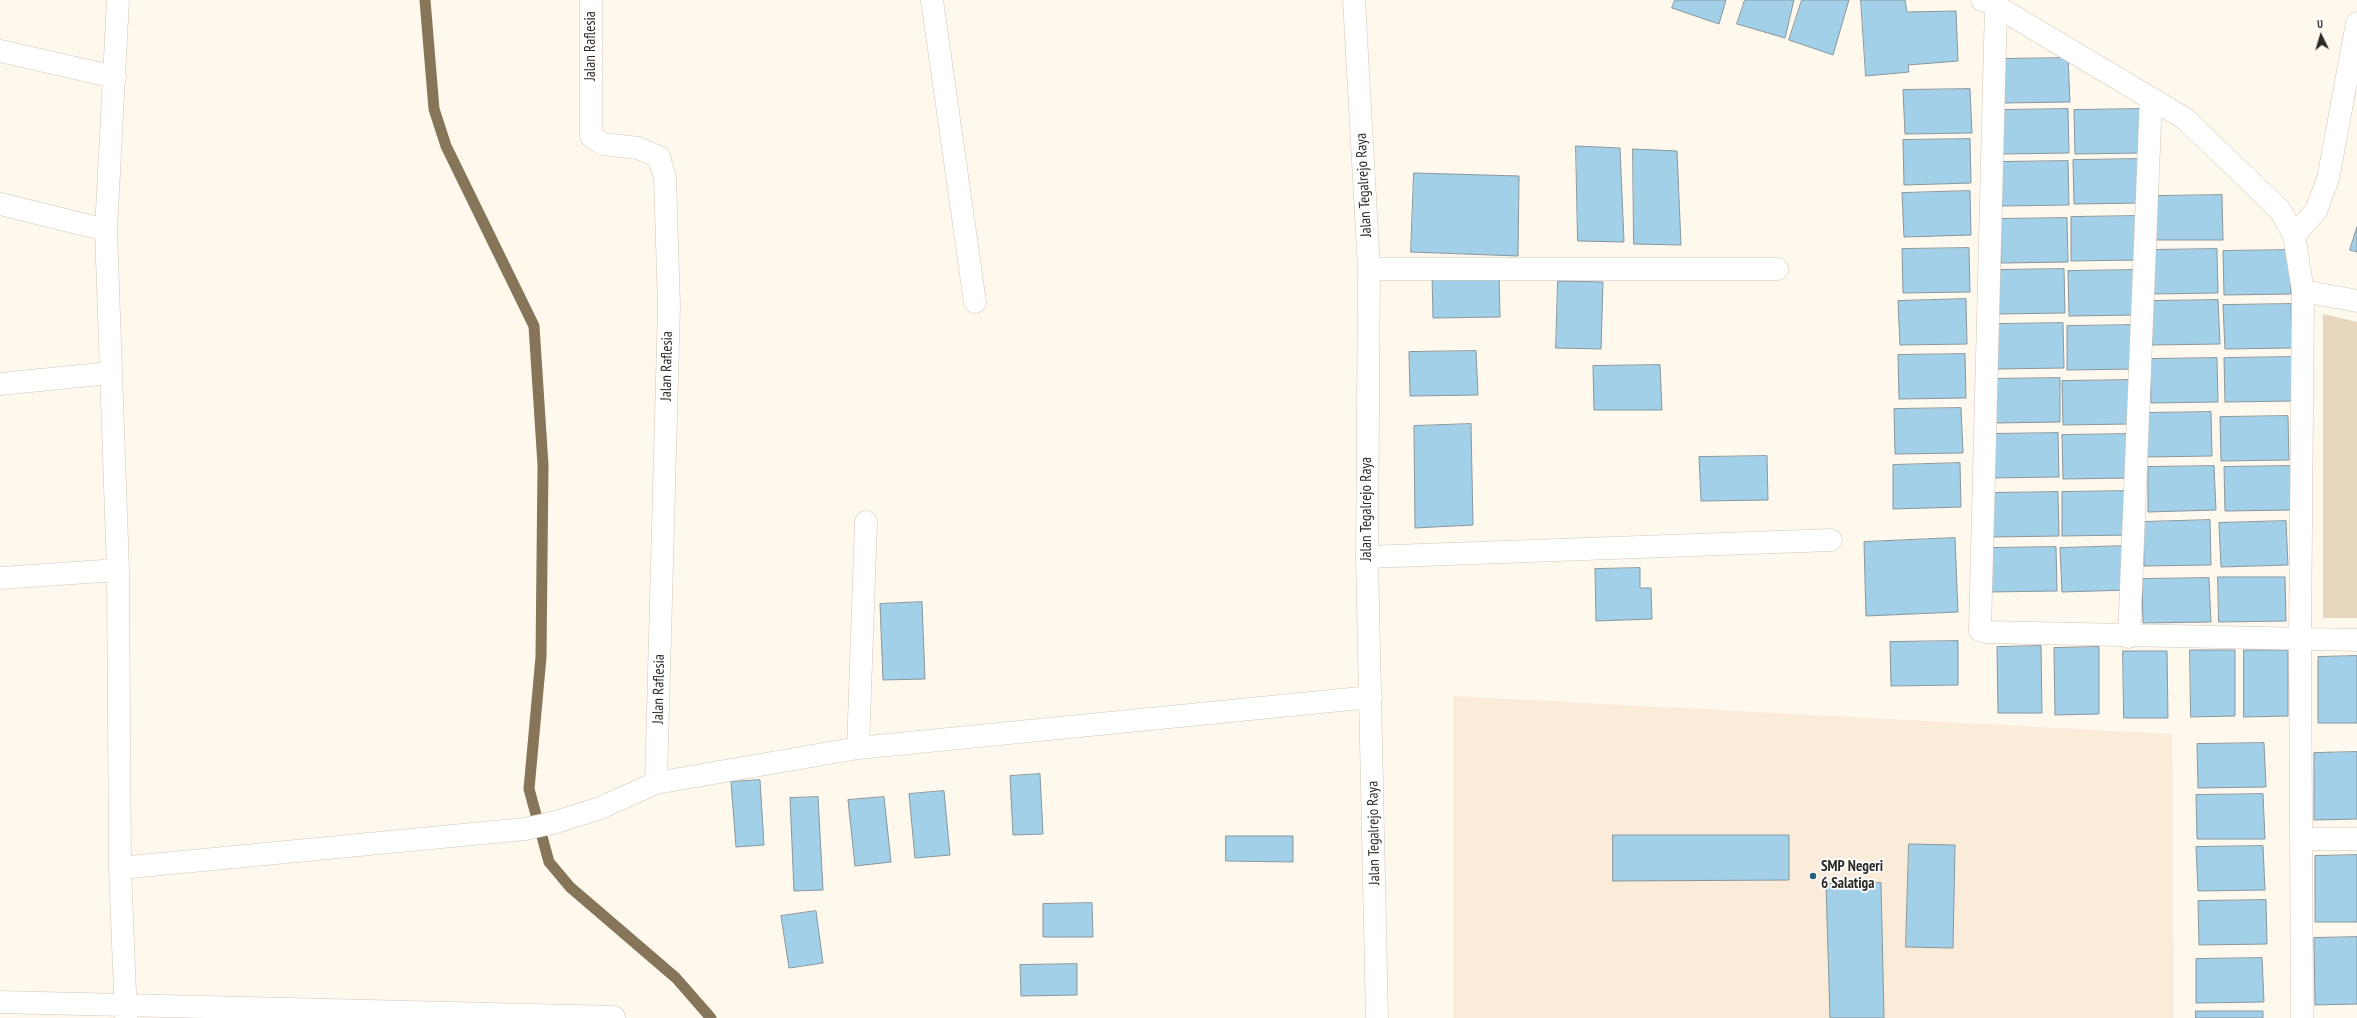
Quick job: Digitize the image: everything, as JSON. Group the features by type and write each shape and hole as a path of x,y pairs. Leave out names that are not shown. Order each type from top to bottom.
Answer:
{"street":[{"path":"118,0 106,230 118,570 120,868 126,1011"},
{"name":"Jalan Raflesia","path":"592,0 591,136 603,144 638,148 659,157 665,178 668,306 656,783"},
{"path":"932,0 975,302"},
{"name":"Jalan Tegalrejo Raya","path":"1354,0 1369,269 1367,557 1377,1018"},
{"path":"2302,1018 2300,638 2303,291 2294,235 2280,210 2184,118 1989,3 1980,630 1985,632 2129,637 2300,638 2357,640"},
{"path":"2294,235 2316,211 2328,179 2357,24"},
{"path":"0,51 115,76"},
{"path":"2129,637 2151,98"},
{"path":"0,204 106,230"},
{"path":"1369,269 1777,269"},
{"path":"2303,291 2357,301"},
{"path":"0,384 110,374"},
{"path":"858,748 866,522"},
{"path":"1367,557 1831,540"},
{"path":"0,578 118,570"},
{"path":"120,868 525,829 556,822 600,808 656,783 858,748 1371,697"},
{"path":"2301,839 2357,839"},
{"path":"0,1002 126,1011 614,1017"}],"shaded area":[{"path":"2323,314 2357,322 2357,618 2323,618"},
{"name":"SMP Negeri 6 Salatiga","path":"1454,696 2172,734 2174,1018 1454,1018"}],"building":[{"path":"1675,0 1726,0 1719,24 1672,8"},
{"path":"1745,0 1794,0 1785,38 1737,24"},
{"path":"1802,0 1849,0 1833,55 1789,40"},
{"path":"1861,0 1905,0 1907,12 1956,11 1958,61 1908,65 1909,72 1866,76"},
{"path":"2068,58 2070,102 2002,103 2002,59"},
{"path":"1970,89 1972,133 1905,134 1903,90"},
{"path":"2068,109 2069,153 2002,154 2001,110"},
{"path":"2141,109 2142,153 2075,154 2074,110"},
{"path":"1970,139 1971,183 1904,185 1903,140"},
{"path":"1576,146 1620,148 1624,242 1578,241"},
{"path":"1633,149 1677,151 1681,245 1634,244"},
{"path":"2140,159 2141,203 2074,204 2073,160"},
{"path":"2068,161 2069,205 2002,206 2000,162"},
{"path":"1414,173 1519,176 1518,256 1411,252"},
{"path":"1970,191 1971,235 1904,237 1902,193"},
{"path":"2222,195 2223,240 2156,240 2155,196"},
{"path":"2137,216 2139,260 2071,261 2071,217"},
{"path":"2067,218 2068,262 2001,263 2000,219"},
{"path":"2357,227 2357,252 2350,250"},
{"path":"1969,248 1970,292 1903,293 1902,249"},
{"path":"2217,249 2218,293 2151,294 2149,250"},
{"path":"2290,250 2291,294 2224,295 2223,251"},
{"path":"2064,269 2065,313 1998,314 1996,270"},
{"path":"2135,270 2137,315 2069,316 2068,271"},
{"path":"1499,273 1500,317 1433,318 1432,274"},
{"path":"1558,281 1603,282 1601,349 1556,348"},
{"path":"1966,299 1967,344 1900,345 1898,301"},
{"path":"2218,300 2220,344 2152,345 2151,301"},
{"path":"2291,304 2292,348 2225,349 2223,305"},
{"path":"2063,323 2064,368 1997,369 1996,324"},
{"path":"2134,325 2135,369 2067,370 2067,326"},
{"path":"1476,351 1478,395 1410,396 1409,352"},
{"path":"1965,354 1966,398 1899,399 1898,355"},
{"path":"2292,357 2293,401 2225,402 2224,358"},
{"path":"2217,358 2218,402 2151,403 2150,359"},
{"path":"1660,365 1662,410 1594,410 1593,366"},
{"path":"2060,378 2060,422 1993,423 1992,379"},
{"path":"2130,380 2130,424 2063,425 2062,381"},
{"path":"1961,408 1963,453 1895,454 1894,409"},
{"path":"2211,412 2212,456 2145,457 2144,413"},
{"path":"2288,416 2289,460 2221,461 2220,417"},
{"path":"1471,424 1473,525 1415,528 1414,426"},
{"path":"2058,433 2059,477 1992,478 1990,434"},
{"path":"2129,434 2130,478 2063,479 2062,435"},
{"path":"1767,456 1768,500 1701,501 1699,457"},
{"path":"1960,463 1961,507 1893,509 1893,465"},
{"path":"2214,466 2216,510 2148,512 2148,467"},
{"path":"2291,466 2292,510 2225,511 2224,467"},
{"path":"2128,491 2130,535 2062,536 2062,492"},
{"path":"2058,492 2059,536 1992,537 1991,493"},
{"path":"2210,520 2211,565 2144,566 2143,522"},
{"path":"2286,521 2288,565 2221,567 2219,523"},
{"path":"1955,538 1958,612 1866,616 1864,542"},
{"path":"2128,546 2128,590 2062,592 2060,548"},
{"path":"2056,547 2057,591 1989,592 1989,548"},
{"path":"1640,568 1640,588 1651,588 1652,619 1596,621 1595,569"},
{"path":"2218,577 2285,577 2286,621 2219,622"},
{"path":"2209,578 2211,622 2143,623 2142,579"},
{"path":"922,602 925,679 883,680 880,604"},
{"path":"1958,641 1958,685 1891,686 1890,642"},
{"path":"2041,646 2042,713 1998,713 1997,647"},
{"path":"2099,647 2099,714 2055,715 2054,648"},
{"path":"2190,650 2235,650 2235,716 2191,717"},
{"path":"2244,650 2288,650 2288,716 2244,717"},
{"path":"2123,651 2167,651 2168,718 2124,718"},
{"path":"2357,656 2357,723 2318,723 2318,657"},
{"path":"2264,743 2266,787 2198,788 2197,744"},
{"path":"2357,752 2357,819 2314,820 2314,753"},
{"path":"1040,774 1043,834 1013,835 1010,776"},
{"path":"760,780 764,845 736,847 731,782"},
{"path":"944,791 950,855 915,858 909,794"},
{"path":"2263,794 2265,839 2197,839 2196,795"},
{"path":"818,797 823,890 794,891 790,798"},
{"path":"884,797 891,862 855,866 848,800"},
{"path":"1613,835 1789,835 1789,880 1613,881"},
{"path":"1226,836 1293,836 1293,862 1226,861"},
{"path":"1909,844 1955,845 1953,948 1906,947"},
{"path":"2263,846 2265,890 2198,891 2196,847"},
{"path":"2357,855 2357,922 2315,922 2315,856"},
{"path":"1881,883 1884,1018 1830,1018 1826,884"},
{"path":"2266,900 2267,944 2199,945 2198,901"},
{"path":"1092,903 1093,937 1043,937 1043,904"},
{"path":"816,911 823,963 789,968 781,916"},
{"path":"2357,937 2357,1004 2315,1005 2314,938"},
{"path":"2262,958 2264,1002 2196,1003 2196,959"},
{"path":"1077,964 1077,995 1021,996 1020,965"},
{"path":"2196,1011 2263,1011 2263,1018 2196,1018"}],"waterway":[{"path":"425,0 434,109 446,146 534,326 543,465 541,657 529,789 549,862 570,887 676,978 711,1018"}],"place":[{"name":"SMP Negeri 6 Salatiga","path":"1813,876"}]}
